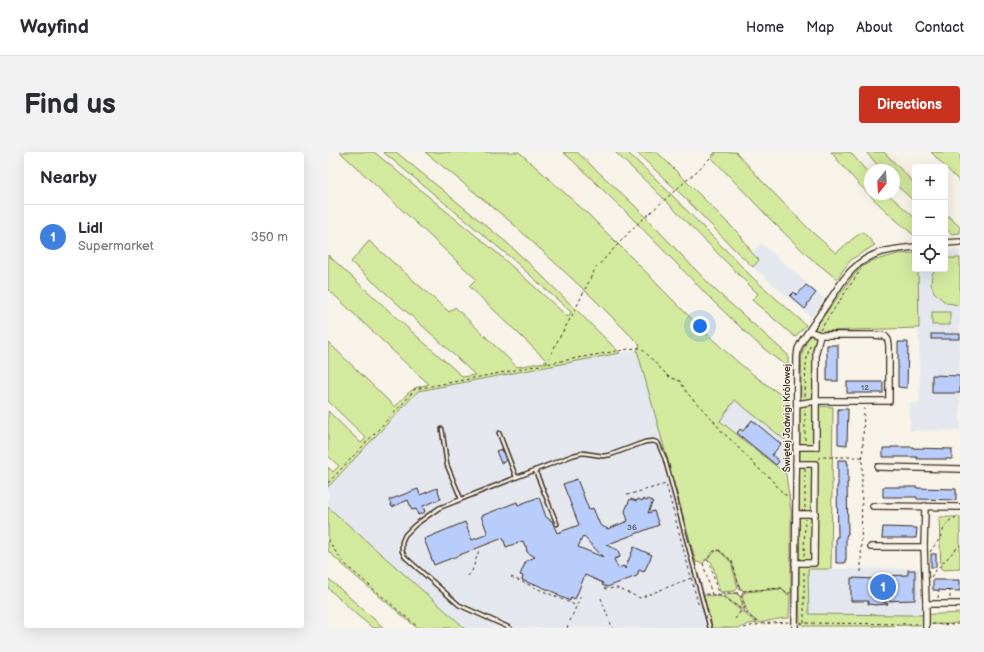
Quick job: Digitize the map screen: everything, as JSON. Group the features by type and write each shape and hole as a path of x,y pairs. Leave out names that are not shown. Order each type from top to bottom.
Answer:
{"street":[{"path":"948,243 960,242"},
{"name":"Świętej Jadwigi Królowej","path":"795,628 798,349 850,271 859,263 886,250 912,247"},
{"path":"797,404 816,401 889,402 889,345 885,336 819,335 809,331"},
{"path":"796,447 816,447 816,352 819,335"},
{"path":"795,563 814,563 815,514 815,464 796,464"},
{"path":"878,467 960,469"},
{"path":"873,506 925,506 960,509"},
{"path":"925,506 924,546 926,626"},
{"path":"796,514 815,514"},
{"path":"872,546 924,546"},
{"path":"926,604 960,604"}],"lane":[{"path":"442,429 447,465 461,499"},
{"path":"499,433 516,477"},
{"path":"510,628 459,605 405,556 402,551 402,542 405,535 415,525 439,508 516,477 583,453 603,456 610,455 645,442 653,441 658,443 665,459 710,628"},
{"path":"535,470 557,524"}],"path":[{"path":"546,364 595,269 633,228 716,152"},
{"path":"805,447 807,355 812,342 819,335 863,268"},
{"path":"328,483 415,389 529,368 583,356 641,348 669,377 680,381 687,393 713,420 723,433 769,477 785,495 796,496"},
{"path":"861,572 864,401"},
{"path":"815,464 820,457 862,457"},
{"path":"804,623 805,464"},
{"path":"627,495 666,484 699,607"},
{"path":"929,555 945,527 951,519 955,518 960,509"},
{"path":"328,540 348,567 419,628"},
{"path":"930,577 960,545"},
{"path":"468,576 472,571 479,550"},
{"path":"712,595 703,563 714,551 719,550 732,562 740,589 743,591 782,588 787,593 791,593"},
{"path":"706,560 710,563 718,594"},
{"path":"511,577 577,606"},
{"path":"604,588 617,588 640,598 691,578"},
{"path":"737,593 740,589"},
{"path":"938,601 939,590"},
{"path":"950,590 950,601"},
{"path":"743,591 741,595 746,613"},
{"path":"715,595 723,593 737,593 741,595"},
{"path":"703,594 723,596 760,624"},
{"path":"570,621 581,595"},
{"path":"601,598 608,617"},
{"path":"735,619 742,610"},
{"path":"610,622 613,628"},
{"path":"744,628 760,624 790,622"},
{"path":"799,623 926,626 960,623"}],"shaded area":[{"path":"761,243 824,298 811,317 753,267 759,260 752,253"},
{"path":"960,250 960,430 910,431 910,404 920,403 918,272 948,272 948,251"},
{"path":"637,350 715,628 465,628 328,507 328,487 418,391"},
{"path":"735,400 785,440 786,474 720,421"},
{"path":"919,568 921,615 809,614 808,569"}],"green space":[{"path":"340,152 374,152 496,252 568,317 571,312 510,257 383,152 396,152 506,242 620,353 418,391 328,487 328,467 333,472 339,466 328,456 328,411 361,443 366,438 328,401 328,342 395,407 415,388 429,384 328,289 328,255 463,377 475,375 351,262 369,241 449,312 455,307 517,367 545,362 546,360 469,286 476,279"},
{"path":"425,152 519,152 587,213 720,346 753,374 788,399 785,440 735,400 720,421 786,474 791,511 791,593 787,593 782,588 743,591 740,589 732,562 719,550 717,551 719,551 731,562 738,588 735,591 720,592 712,563 708,559 716,551 714,551 703,563 696,562 637,350 640,345 594,299 511,222"},
{"path":"563,152 577,152 633,204 714,289 788,355 788,366 757,343 715,303 629,215"},
{"path":"615,152 627,152 655,178 753,278 806,325 795,337 752,300 758,294 653,188"},
{"path":"636,152 657,152 741,236 752,253 759,260 753,267 684,197"},
{"path":"714,152 736,152 812,232 836,253 863,232 875,245 852,259 837,279 808,256 772,221 712,158 716,154"},
{"path":"831,152 850,152 864,168 864,189"},
{"path":"866,152 884,152 896,164 877,164"},
{"path":"931,152 960,152 960,182 948,170 948,164 943,164"},
{"path":"900,169 912,181 912,199 900,188"},
{"path":"875,200 895,200 912,215 912,234"},
{"path":"948,216 960,227 960,233 952,234 948,231"},
{"path":"912,253 912,272 918,272 919,328 823,331 818,352 819,406 833,407 831,569 808,569 809,614 916,615 960,613 960,622 951,624 874,626 802,625 800,621 799,593 800,412 802,353 808,338 853,276 863,266 872,261 898,254"},
{"path":"960,258 960,305 946,303 934,292 931,284 934,272 948,272 948,259"},
{"path":"932,312 950,312 950,325 932,325"},
{"path":"328,507 465,628 417,628 353,574 328,551"},
{"path":"939,517 960,517 960,569 941,570"},
{"path":"328,578 384,628 373,628 357,615 328,588"},
{"path":"782,589 786,594 790,595 789,618 759,623 748,614 742,596 745,592"},
{"path":"737,593 740,596 744,611 724,596 725,594"},
{"path":"703,595 723,597 740,610 740,612 741,611 757,623 749,624 740,628 712,628"}],"building":[{"path":"806,285 816,293 805,309 790,296 794,292 797,295"},
{"path":"931,334 960,334 960,339 931,339"},
{"path":"898,342 908,342 907,388 898,387"},
{"path":"827,345 838,345 838,381 827,381"},
{"path":"932,375 960,376 960,393 932,393"},
{"path":"847,382 883,382 883,393 847,393"},
{"path":"838,409 848,409 847,445 838,444"},
{"path":"752,420 781,444 772,455 779,461 776,465 737,433 740,429 743,431"},
{"path":"883,448 952,449 952,459 883,457"},
{"path":"502,449 506,461 501,463 496,451"},
{"path":"838,460 847,460 848,463 848,534 846,537 845,563 836,563 836,537 838,537"},
{"path":"577,479 589,510 593,508 600,525 608,529 628,521 625,511 630,499 637,501 638,499 642,501 643,499 647,501 648,499 653,501 648,513 654,511 659,525 606,545 618,550 620,557 614,559 618,568 624,566 625,569 634,547 652,555 644,572 639,570 637,576 607,587 602,585 603,583 585,575 575,599 571,597 570,601 557,595 558,594 522,580 523,576 520,575 526,561 535,557 527,552 523,541 506,547 503,538 434,565 424,539 465,522 472,540 488,534 481,516 517,502 518,505 539,497 546,517 552,521 557,533 579,525 563,484","holes":["583,536 603,557 578,547"]},
{"path":"883,487 956,489 956,500 917,499 917,497 883,497"},
{"path":"437,488 441,499 423,506 425,512 418,515 416,509 412,510 408,500 392,507 389,500 418,489 420,495"},
{"path":"883,527 917,528 916,538 882,538"},
{"path":"931,554 936,554 936,567 931,567"},
{"path":"908,570 915,570 915,600 882,601 888,604 875,605 868,604 868,601 851,601 851,578 878,579 879,576 908,575"},
{"path":"933,580 960,580 960,591 933,590"}],"place":[{"name":"Lidl","path":"883,587"}]}
